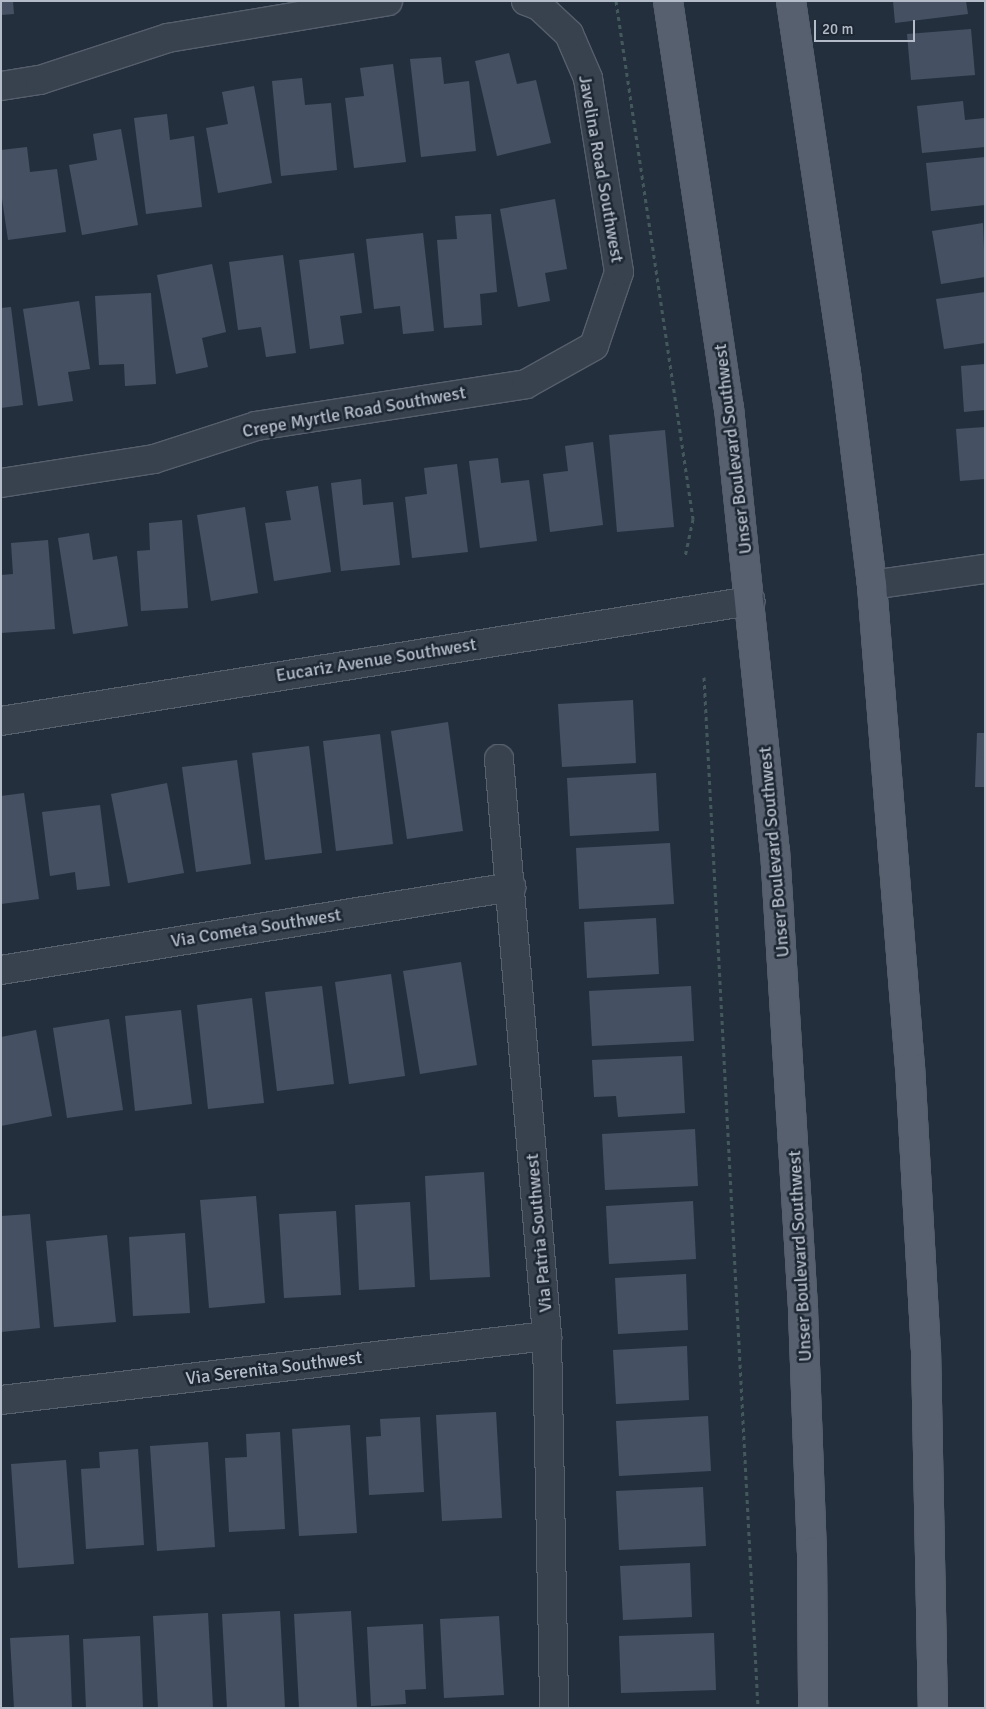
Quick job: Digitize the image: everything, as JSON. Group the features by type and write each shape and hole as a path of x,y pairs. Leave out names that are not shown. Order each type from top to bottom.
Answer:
{"main road":[{"name":"Unser Boulevard Southwest","path":"668,1 729,408 775,850 790,1058 812,1552 813,1708"},
{"path":"790,1 846,373 872,585 910,1066 925,1330 933,1708"}],"street":[{"path":"1,86 40,80 168,38 388,1"},
{"name":"Javelina Road Southwest","path":"526,1 539,6 569,34 588,78 619,272"},
{"name":"Crepe Myrtle Road Southwest","path":"1,483 154,459 256,426 526,384 594,346 619,272"},
{"path":"872,585 985,568"},
{"name":"Eucariz Avenue Southwest","path":"1,721 750,601"},
{"name":"Via Patria Southwest","path":"498,759 511,887 547,1336 554,1708"},
{"name":"Via Cometa Southwest","path":"1,970 511,887"},
{"name":"Via Serenita Southwest","path":"1,1400 547,1336"}],"path":[{"path":"616,1 693,519 685,557"},
{"path":"704,678 758,1708"}],"building":[{"path":"1,1 13,1 14,14 1,15"},
{"path":"893,1 966,1 968,14 895,23"},
{"path":"971,29 975,75 911,80 907,34"},
{"path":"509,53 517,84 536,80 551,143 497,156 475,61"},
{"path":"441,57 444,84 469,81 476,151 421,157 410,59"},
{"path":"393,64 406,162 354,168 345,98 364,96 360,68"},
{"path":"302,78 305,105 331,103 337,170 281,176 272,81"},
{"path":"254,86 272,183 218,193 206,128 228,124 222,92"},
{"path":"963,101 965,120 985,118 985,147 922,153 917,106"},
{"path":"167,114 170,140 194,136 202,207 146,214 134,118"},
{"path":"121,129 138,225 82,235 69,165 97,160 93,134"},
{"path":"27,147 30,172 57,169 66,232 8,240 1,192 1,150"},
{"path":"985,157 985,205 931,211 926,163"},
{"path":"555,199 567,269 545,273 550,301 518,307 500,209"},
{"path":"491,214 497,292 480,294 482,325 444,328 437,240 457,239 455,216"},
{"path":"983,223 985,277 941,284 932,231"},
{"path":"423,233 434,331 403,334 400,306 374,309 366,239"},
{"path":"354,253 362,313 340,316 344,344 310,349 299,260"},
{"path":"283,255 296,353 266,357 261,327 238,330 229,262"},
{"path":"212,264 226,332 202,338 208,367 176,374 157,275"},
{"path":"985,292 985,343 944,349 936,299"},
{"path":"151,293 156,384 125,386 124,364 99,365 95,296"},
{"path":"79,301 90,369 68,372 73,401 38,406 23,309"},
{"path":"11,307 23,405 1,408 1,308"},
{"path":"985,364 985,410 964,412 961,366"},
{"path":"985,427 985,479 960,481 956,429"},
{"path":"665,430 674,527 617,532 609,435"},
{"path":"593,442 603,525 550,532 543,474 568,471 565,446"},
{"path":"498,458 501,483 529,480 537,541 480,548 469,461"},
{"path":"457,464 468,552 412,558 405,497 427,494 424,468"},
{"path":"361,479 363,505 393,502 400,565 341,571 331,483"},
{"path":"318,486 331,572 274,581 265,523 291,520 286,491"},
{"path":"245,507 258,593 211,601 197,515"},
{"path":"182,520 188,608 141,611 137,551 150,550 149,523"},
{"path":"89,533 93,560 117,556 128,626 73,634 58,538"},
{"path":"48,540 55,629 1,633 1,575 13,574 11,543"},
{"path":"633,700 636,763 562,767 558,704"},
{"path":"448,722 463,831 407,839 391,731"},
{"path":"977,733 985,733 985,787 975,787"},
{"path":"380,734 393,844 336,851 323,741"},
{"path":"309,746 322,853 265,860 252,753"},
{"path":"237,760 251,864 196,872 182,767"},
{"path":"656,773 659,831 570,836 567,778"},
{"path":"167,783 184,873 128,883 111,794"},
{"path":"24,793 39,899 1,904 1,796"},
{"path":"100,805 110,886 77,890 75,872 50,876 42,812"},
{"path":"670,843 674,904 579,909 576,848"},
{"path":"656,918 659,974 587,978 584,922"},
{"path":"461,962 477,1065 420,1074 403,971"},
{"path":"391,974 405,1076 349,1084 335,982"},
{"path":"322,986 334,1084 277,1091 265,992"},
{"path":"691,986 694,1041 592,1046 589,991"},
{"path":"252,998 264,1103 208,1109 197,1005"},
{"path":"181,1010 192,1104 135,1111 125,1016"},
{"path":"109,1019 123,1110 67,1118 53,1028"},
{"path":"36,1030 52,1116 1,1126 1,1037"},
{"path":"682,1056 685,1113 618,1117 616,1096 594,1097 592,1060"},
{"path":"695,1129 698,1186 605,1190 602,1134"},
{"path":"484,1172 490,1277 430,1280 425,1176"},
{"path":"256,1196 265,1303 209,1308 200,1200"},
{"path":"693,1201 696,1259 609,1264 606,1206"},
{"path":"410,1202 415,1287 359,1290 355,1205"},
{"path":"336,1211 341,1295 284,1298 279,1214"},
{"path":"30,1214 40,1328 1,1332 1,1216"},
{"path":"185,1233 190,1313 133,1316 129,1237"},
{"path":"107,1235 116,1322 54,1327 46,1241"},
{"path":"686,1274 688,1330 618,1334 615,1278"},
{"path":"687,1346 689,1400 616,1404 613,1350"},
{"path":"496,1412 502,1518 442,1521 436,1415"},
{"path":"708,1416 711,1471 619,1476 616,1421"},
{"path":"420,1417 424,1492 369,1495 366,1437 381,1436 380,1419"},
{"path":"350,1425 357,1533 299,1536 292,1429"},
{"path":"280,1432 285,1529 229,1532 225,1458 247,1457 246,1434"},
{"path":"208,1442 215,1547 157,1551 150,1446"},
{"path":"138,1449 144,1545 86,1549 81,1469 100,1468 99,1452"},
{"path":"66,1460 74,1564 18,1568 11,1464"},
{"path":"703,1487 706,1546 619,1550 616,1491"},
{"path":"690,1563 692,1617 623,1620 620,1566"},
{"path":"280,1611 285,1708 227,1708 222,1614"},
{"path":"351,1611 357,1708 299,1708 294,1614"},
{"path":"208,1613 213,1708 158,1708 153,1616"},
{"path":"499,1616 504,1695 444,1698 440,1619"},
{"path":"423,1624 426,1689 405,1690 406,1704 371,1706 367,1627"},
{"path":"714,1633 716,1690 621,1693 619,1636"},
{"path":"69,1635 72,1708 14,1708 10,1638"},
{"path":"140,1636 143,1708 86,1708 83,1639"}]}
